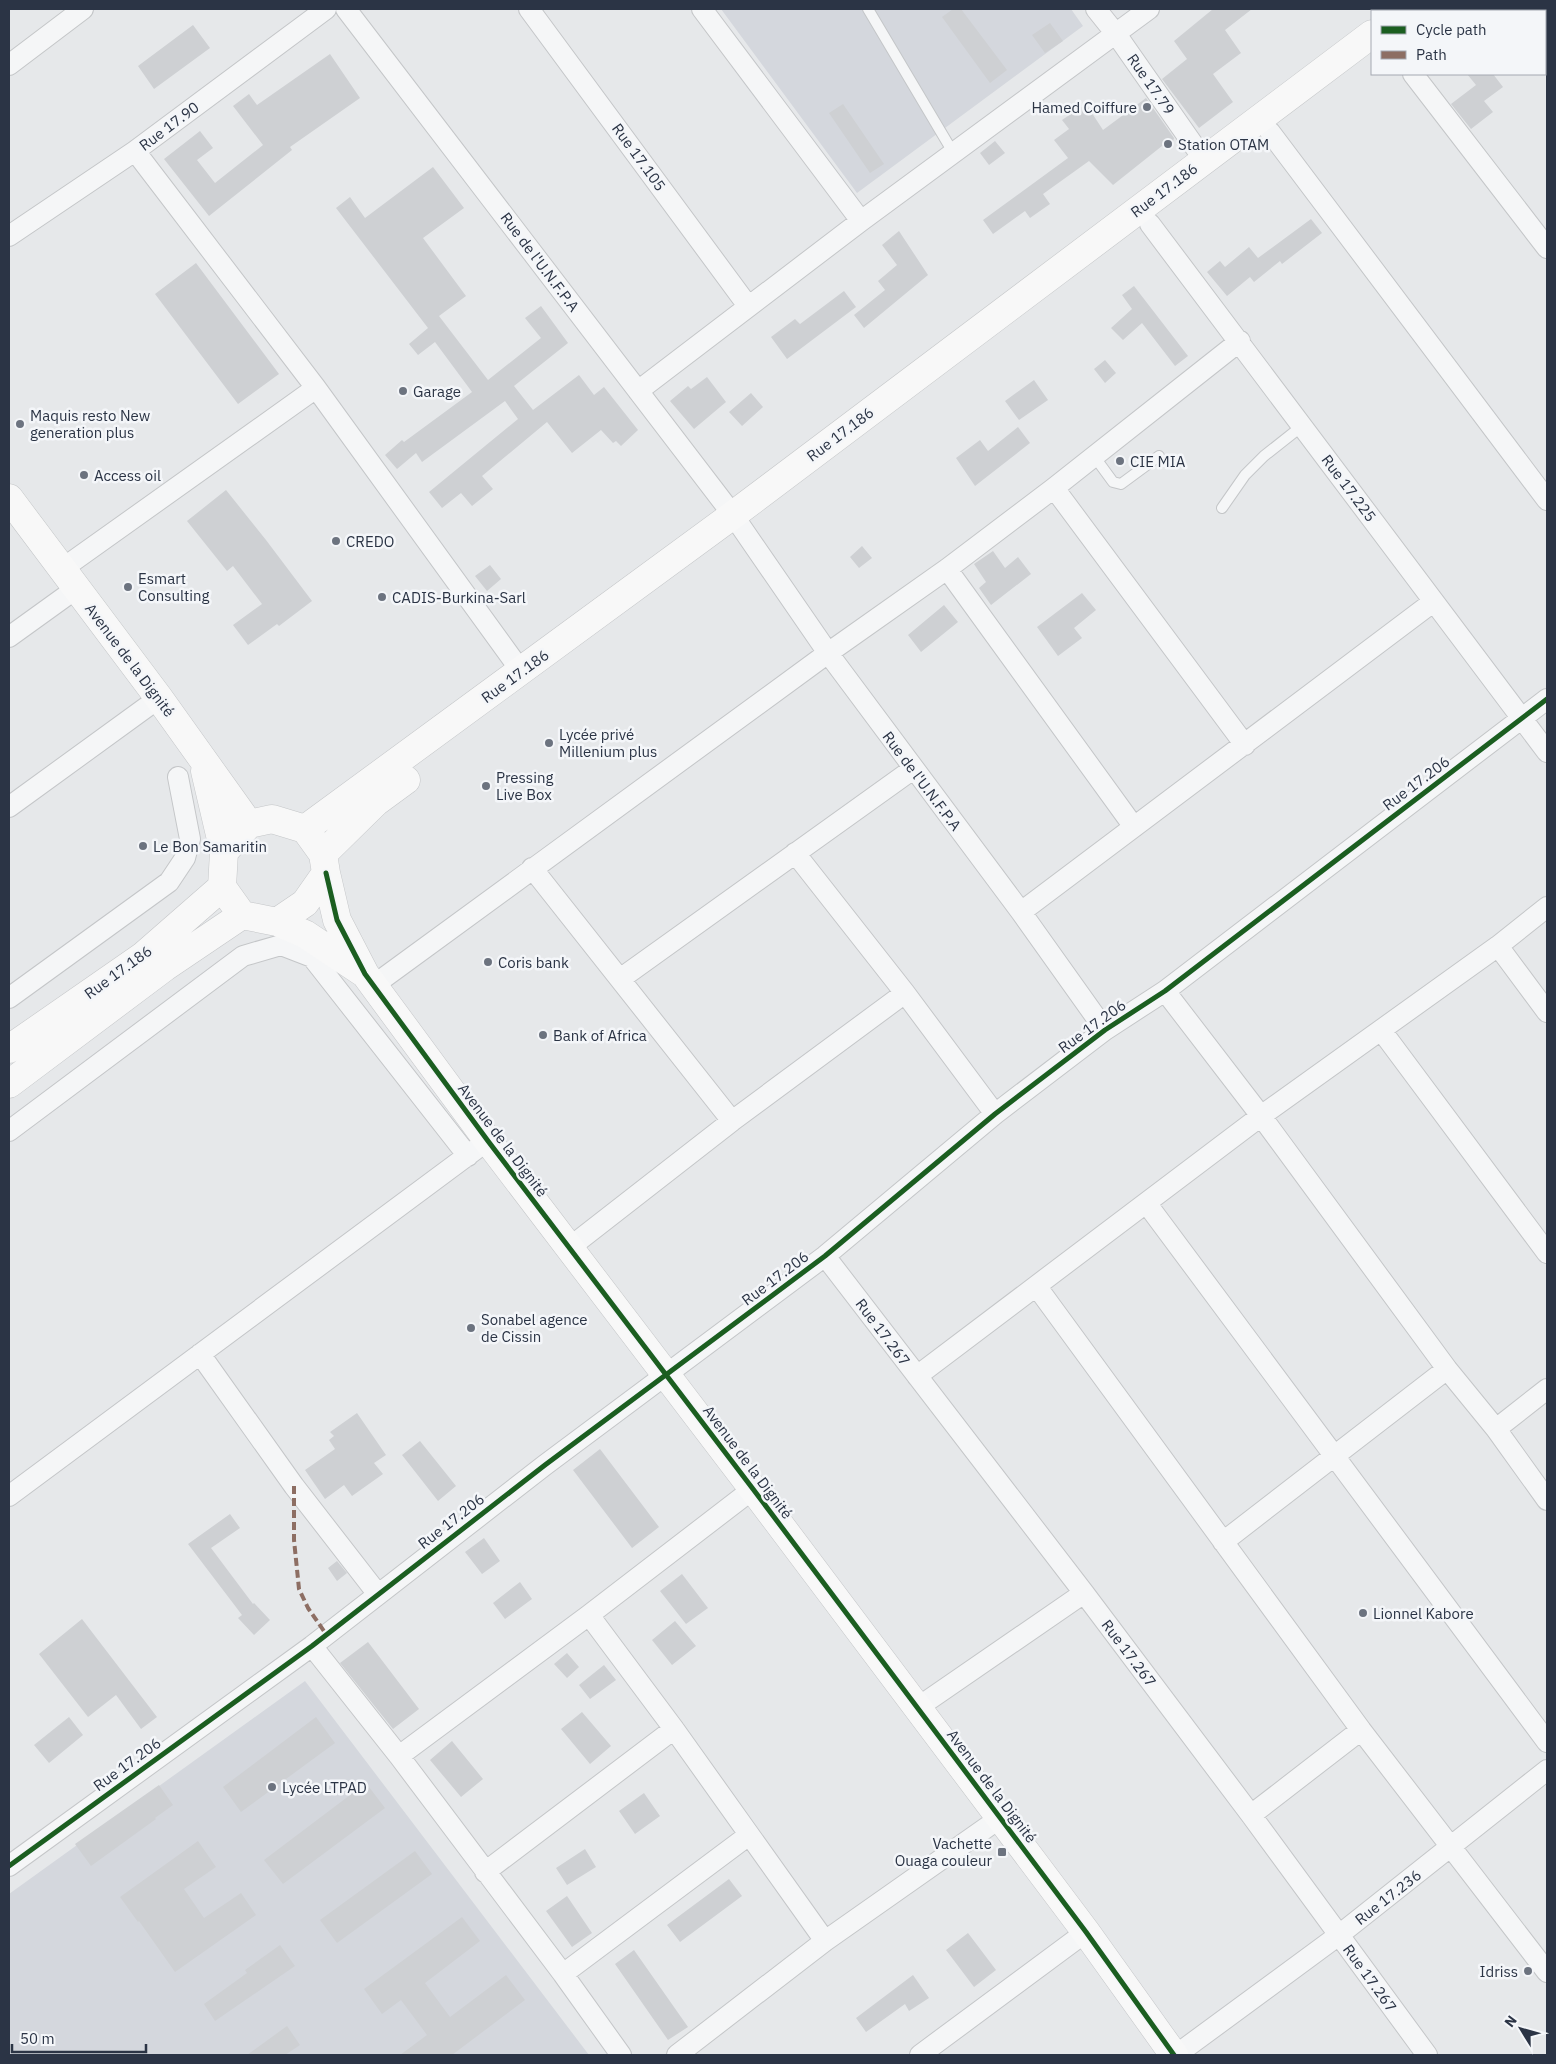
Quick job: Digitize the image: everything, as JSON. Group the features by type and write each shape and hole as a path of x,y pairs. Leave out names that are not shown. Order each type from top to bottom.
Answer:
{"main road":[{"name":"Rue 17.186","path":"305,829 521,671 738,522 1204,160 1371,35"},
{"path":"278,922 305,903 324,864 376,802 738,522 1150,224 1371,56"},
{"name":"Avenue de la Dignité","path":"9,498 159,698 248,824"},
{"path":"202,758 224,852 222,887 242,915 278,922 305,934 370,980"},
{"path":"224,852 248,824 272,818 305,829 324,864"},
{"name":"Avenue de la Dignité","path":"324,864 337,920 370,980 478,1148 569,1248 667,1375 1086,1932 1175,2055"},
{"name":"Rue 17.186","path":"9,1048 142,956 222,887"},
{"path":"9,1084 165,967 242,915"}],"street":[{"path":"9,65 83,9"},
{"name":"Rue 17.90","path":"9,236 135,151 326,9"},
{"name":"Rue de l'U.N.F.P.A","path":"346,9 738,522 828,653 1021,912 1106,1030"},
{"name":"Rue 17.105","path":"529,9 748,306"},
{"path":"702,9 861,221"},
{"name":"Rue 17.79","path":"1096,9 1116,34 1204,160"},
{"path":"638,391 861,221 1149,9"},
{"path":"1414,75 1547,248"},
{"path":"1270,132 1547,500"},
{"path":"135,151 316,388 521,671"},
{"name":"Rue 17.225","path":"1150,224 1240,341 1433,602 1547,752"},
{"path":"370,980 532,868 947,569 1054,488 1240,341"},
{"path":"9,637 70,579 316,388"},
{"path":"1054,488 1245,745"},
{"path":"947,569 1134,827"},
{"path":"1021,912 1433,602"},
{"path":"9,807 159,698"},
{"name":"Rue 17.206","path":"9,1866 312,1646 377,1593 545,1465 825,1256 995,1114 1106,1030 1165,991 1547,698"},
{"path":"620,979 913,768"},
{"path":"9,998 169,882 184,858 190,839 178,777"},
{"path":"795,853 905,993 995,1114"},
{"path":"532,868 732,1121"},
{"path":"917,1376 1261,1116 1498,946 1547,907"},
{"path":"9,1131 243,956 281,945 312,957 478,1148 9,1496"},
{"path":"1498,946 1547,1012"},
{"path":"1165,991 1261,1116 1447,1369 1496,1429 1547,1500"},
{"path":"569,1248 732,1121 905,993"},
{"path":"1381,1030 1547,1253"},
{"path":"1147,1204 1547,1742"},
{"name":"Rue 17.267","path":"825,1256 1251,1815 1426,2055"},
{"path":"1036,1287 1361,1730 1547,1972"},
{"path":"200,1354 294,1486 377,1593"},
{"path":"1224,1542 1447,1369"},
{"path":"1496,1429 1547,1389"},
{"path":"399,1756 589,1615 753,1489"},
{"path":"918,1708 1084,1594"},
{"path":"589,1615 674,1729 748,1836 825,1941"},
{"path":"312,1646 399,1756 563,1974 621,2055"},
{"path":"485,1872 674,1729"},
{"path":"1251,1815 1361,1730"},
{"name":"Rue 17.236","path":"1175,2055 1339,1935 1547,1770"},
{"path":"677,2055 825,1941 1000,1818"},
{"path":"563,1974 748,1836"},
{"path":"920,2055 1086,1932"}],"lane":[{"path":"868,9 954,154"},
{"path":"1222,508 1245,475 1264,456 1302,426"},
{"path":"1094,456 1113,482 1121,484 1159,456"}],"shaded area":[{"path":"721,9 1071,9 1083,26 857,193"},
{"name":"Lycée LTPAD","path":"305,1681 589,2055 9,2055 9,1894"}],"building":[{"path":"953,9 961,9 1007,70 990,83 942,17"},
{"path":"1213,9 1252,9 1225,30 1241,53 1213,74 1233,102 1199,128 1162,79 1187,59 1174,41"},
{"path":"1050,23 1063,41 1045,53 1032,35"},
{"path":"193,25 210,48 154,89 138,66"},
{"path":"330,54 360,98 290,147 292,150 209,216 164,159 200,131 213,148 197,160 215,183 263,145 233,106 249,94 257,105"},
{"path":"1468,75 1494,75 1503,87 1484,101 1493,112 1471,129 1451,104 1476,85"},
{"path":"1146,98 1174,138 1171,149 1162,146 1113,185 1089,161 1043,194 1050,204 1030,218 1025,211 993,234 983,220 1068,158 1054,140 1069,129 1062,120 1086,104 1103,130"},
{"path":"843,104 884,164 870,173 829,113"},
{"path":"995,141 1005,153 989,165 980,153"},
{"path":"433,167 464,208 423,238 466,296 439,316 488,380 541,338 525,318 541,306 568,343 514,386 533,410 579,375 594,395 604,387 638,430 621,446 616,441 613,443 601,430 572,453 547,422 482,476 493,489 472,506 461,493 442,508 429,492 518,419 505,401 422,462 416,453 397,469 385,455 402,440 404,442 472,392 435,342 418,355 409,344 428,328 336,208 350,197 365,218"},
{"path":"1311,219 1322,233 1282,264 1280,261 1254,282 1250,277 1227,296 1207,272 1220,261 1225,267 1249,247 1258,258"},
{"path":"899,231 928,275 864,328 854,315 885,290 878,281 897,265 882,245"},
{"path":"196,263 279,374 238,404 155,294"},
{"path":"1134,286 1188,356 1175,366 1142,323 1123,340 1111,328 1132,309 1122,295"},
{"path":"844,291 856,307 787,359 771,337 795,319 800,324"},
{"path":"1105,360 1116,373 1105,383 1094,369"},
{"path":"707,377 726,402 694,429 670,401 688,386 691,389"},
{"path":"1034,380 1048,400 1019,420 1005,401"},
{"path":"751,393 763,407 742,426 729,412"},
{"path":"1018,427 1030,443 975,486 956,458 980,440 988,451"},
{"path":"226,490 312,601 279,626 277,624 248,645 233,625 262,604 233,566 227,571 187,521"},
{"path":"862,546 872,558 859,568 850,557"},
{"path":"993,551 1005,568 1018,557 1031,574 991,605 979,588 986,582 974,564"},
{"path":"490,565 501,579 487,591 475,576"},
{"path":"1082,593 1096,610 1074,628 1082,638 1058,656 1037,627"},
{"path":"944,605 958,622 921,652 908,635"},
{"path":"357,1413 386,1455 374,1463 383,1474 352,1496 344,1485 325,1499 305,1470 335,1449 329,1440 334,1436 330,1432"},
{"path":"420,1441 456,1486 438,1501 402,1455"},
{"path":"600,1449 659,1527 632,1548 573,1470"},
{"path":"230,1514 240,1528 211,1548 253,1604 270,1620 254,1635 238,1618 242,1615 188,1544"},
{"path":"484,1538 500,1561 482,1574 465,1552"},
{"path":"337,1561 347,1573 337,1581 328,1568"},
{"path":"682,1574 708,1608 686,1624 660,1591"},
{"path":"520,1582 532,1599 505,1619 493,1603"},
{"path":"82,1619 157,1717 141,1729 116,1695 88,1717 39,1654"},
{"path":"675,1621 696,1646 672,1665 652,1640"},
{"path":"368,1642 419,1709 393,1729 340,1663"},
{"path":"567,1653 579,1667 567,1678 554,1664"},
{"path":"604,1665 616,1680 590,1699 579,1685"},
{"path":"582,1712 611,1746 590,1764 561,1729"},
{"path":"69,1717 83,1735 49,1763 34,1745"},
{"path":"316,1717 335,1743 241,1812 223,1787"},
{"path":"452,1741 483,1779 461,1797 430,1760"},
{"path":"366,1783 385,1808 283,1884 264,1860"},
{"path":"159,1785 173,1805 91,1866 75,1844"},
{"path":"644,1793 660,1816 635,1834 619,1811"},
{"path":"198,1841 216,1867 184,1889 204,1918 241,1893 256,1915 175,1972 120,1897"},
{"path":"585,1849 596,1867 567,1885 556,1868"},
{"path":"415,1851 432,1874 337,1943 320,1920"},
{"path":"729,1879 742,1896 680,1942 667,1925"},
{"path":"567,1896 592,1933 572,1947 546,1911"},
{"path":"462,1917 480,1941 425,1983 450,2017 506,1975 525,2000 452,2055 400,2055 427,2035 401,2000 382,2014 364,1989"},
{"path":"968,1933 996,1970 974,1987 946,1950"},
{"path":"280,1945 295,1966 215,2021 204,2004 247,1973 245,1970"},
{"path":"634,1950 688,2027 668,2040 615,1964"},
{"path":"913,1975 929,1998 909,2011 905,2004 866,2032 856,2018"},
{"path":"287,2026 300,2045 285,2055 247,2055"}],"marked path":[{"path":"294,1486 294,1540 299,1589 308,1608 326,1634"}],"cycle path":[{"path":"9,1866 312,1646 545,1465 825,1256 995,1114 1105,1030 1165,991 1547,699"},
{"path":"326,873 337,920 365,974 488,1141 753,1489 1086,1932 1174,2055"}],"place":[{"name":"Hamed Coiffure","path":"1147,107"},
{"name":"Station OTAM","path":"1168,144"},
{"name":"Garage","path":"403,391"},
{"name":"Maquis resto New generation plus","path":"20,424"},
{"name":"CIE MIA","path":"1120,461"},
{"name":"Access oil","path":"84,475"},
{"name":"CREDO","path":"336,541"},
{"name":"Esmart Consulting","path":"128,587"},
{"name":"CADIS-Burkina-Sarl","path":"382,597"},
{"name":"Lycée privé Millenium plus","path":"549,743"},
{"name":"Pressing Live Box","path":"486,786"},
{"name":"Le Bon Samaritin","path":"143,846"},
{"name":"Coris bank","path":"488,962"},
{"name":"Bank of Africa","path":"543,1035"},
{"name":"Sonabel agence de Cissin","path":"471,1328"},
{"name":"Lionnel Kabore","path":"1363,1613"},
{"name":"Lycée LTPAD","path":"272,1787"},
{"name":"Vachette Ouaga couleur","path":"1002,1852"},
{"name":"Idriss","path":"1528,1971"}]}
